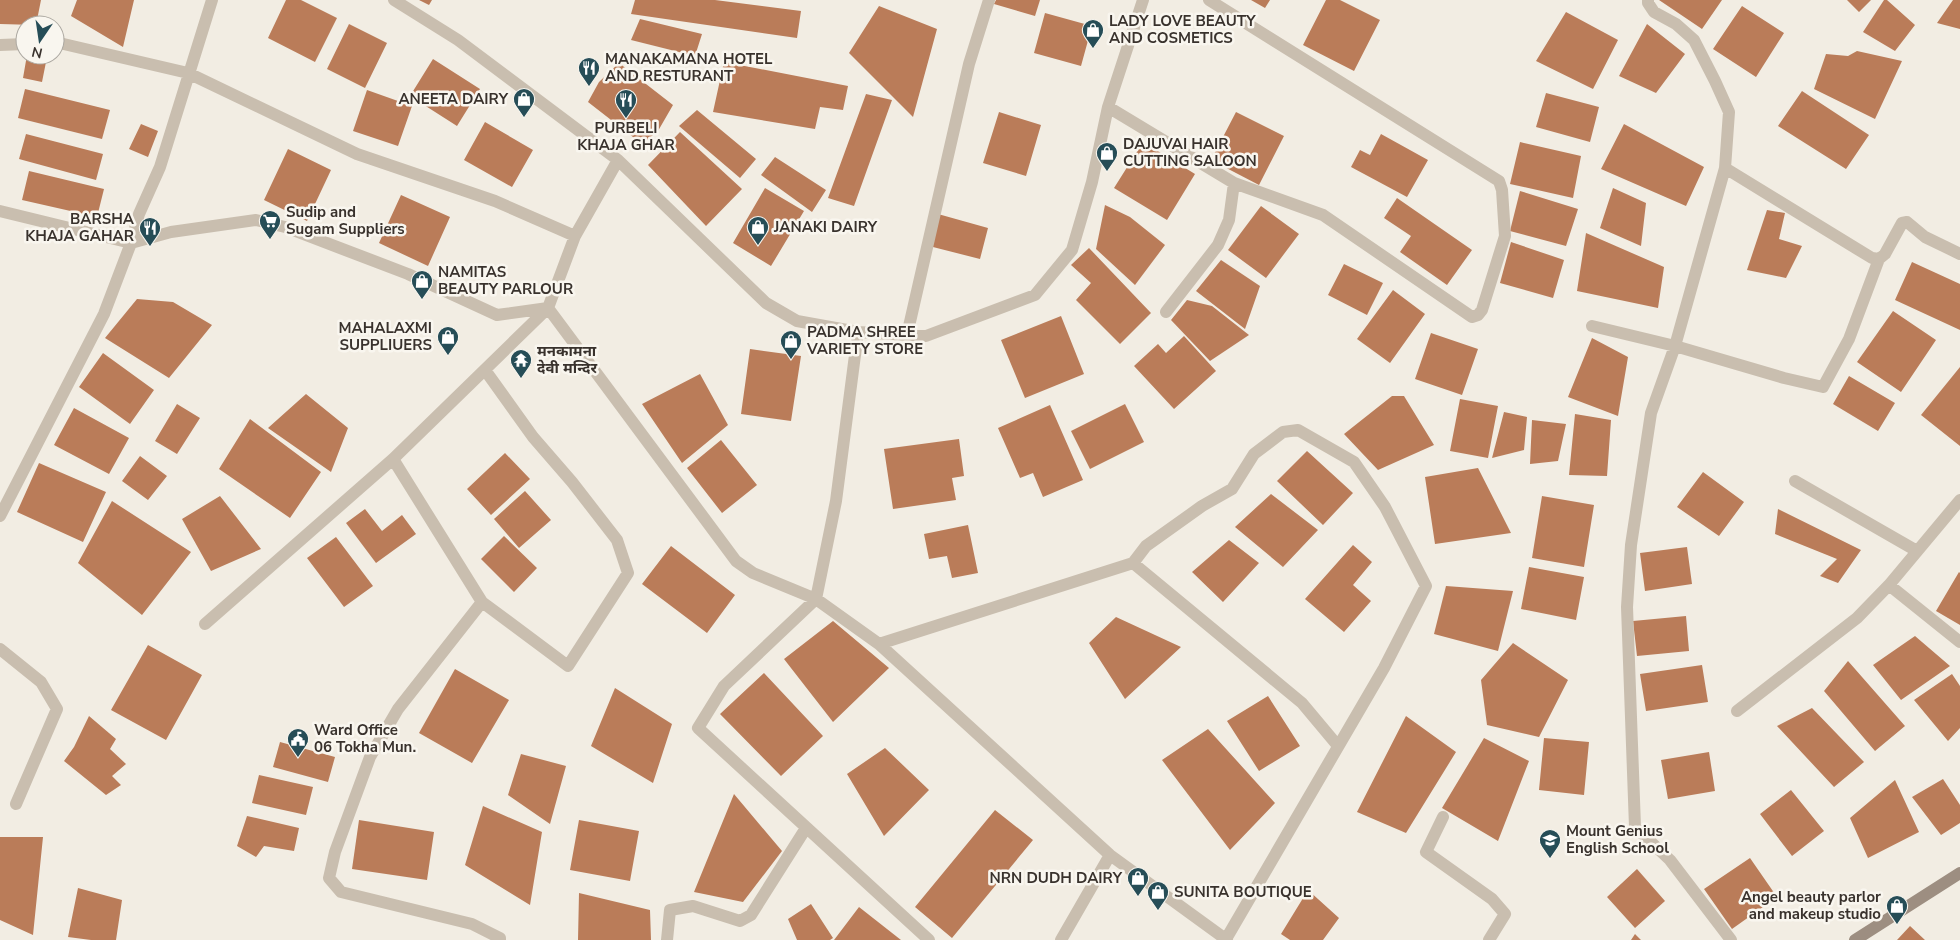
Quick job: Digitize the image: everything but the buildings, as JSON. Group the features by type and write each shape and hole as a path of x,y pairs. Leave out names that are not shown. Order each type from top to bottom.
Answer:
{"main road":[{"path":"1855,940 1960,873"}],"street":[{"path":"0,516 104,314 131,243 139,214 160,167 212,0"},
{"path":"394,0 458,40 618,160 766,303 797,321 858,332 926,336 1035,295 1072,250 1092,182 1108,107 1143,0"},
{"path":"907,335 969,64 989,0"},
{"path":"1108,107 1234,183 1323,215 1472,317 1478,315 1482,310 1505,236 1502,190 1499,180 1209,0"},
{"path":"1648,0 1654,12 1676,24 1694,40 1729,112 1725,168 1675,346 1651,413 1631,545 1627,607 1635,827 1670,860 1730,940"},
{"path":"0,45 15,44"},
{"path":"65,44 188,73 357,154 495,201 575,236"},
{"path":"205,624 394,459 548,308 575,236 618,160"},
{"path":"1725,168 1872,258 1879,259"},
{"path":"1166,312 1218,245 1230,220 1234,183"},
{"path":"0,211 131,243 171,232 256,220 285,227 408,274 497,316 548,308"},
{"path":"1592,326 1675,346 1784,378 1823,387 1849,339 1879,259 1885,254 1902,223 1907,222 1925,237 1960,254"},
{"path":"548,308 736,561 753,573 816,599 879,644 1110,855 1226,940 1384,668 1426,586 1385,507 1354,462 1298,430 1283,432 1254,454 1232,489 1202,506 1146,546 1134,563 879,644"},
{"path":"858,332 836,501 816,599 724,686 698,728 929,940"},
{"path":"394,459 482,602 568,666 628,574 617,540 572,482 533,437 485,370"},
{"path":"1795,482 1917,551"},
{"path":"1737,711 1857,618 1888,585 1960,500"},
{"path":"1134,563 1302,703 1338,746"},
{"path":"1888,585 1960,642"},
{"path":"482,602 398,708 370,757 335,852 329,878 341,892 472,924 500,938 500,940"},
{"path":"0,650 41,682 57,709 16,804"},
{"path":"1443,817 1426,852 1492,899 1505,914 1489,940"},
{"path":"667,940 670,910 693,906 740,921 751,916 806,828"},
{"path":"1061,940 1110,855"}],"place":[{"name":"LADY LOVE BEAUTY AND COSMETICS","path":"1093,49"},
{"name":"MANAKAMANA HOTEL AND RESTURANT","path":"589,87"},
{"name":"ANEETA DAIRY","path":"524,118"},
{"name":"PURBELI KHAJA GHAR","path":"626,119"},
{"name":"DAJUVAI HAIR CUTTING SALOON","path":"1107,172"},
{"name":"Sudip and Sugam Suppliers","path":"270,240"},
{"name":"JANAKI DAIRY","path":"758,246"},
{"name":"BARSHA KHAJA GAHAR","path":"150,247"},
{"name":"NAMITAS BEAUTY PARLOUR","path":"422,300"},
{"name":"MAHALAXMI SUPPLIUERS","path":"448,356"},
{"name":"PADMA SHREE VARIETY STORE","path":"791,360"},
{"name":"मनकामना देवी मन्दिर","path":"521,379"},
{"name":"Ward Office 06 Tokha Mun.","path":"298,758"},
{"name":"Mount Genius English School","path":"1550,859"},
{"name":"NRN DUDH DAIRY","path":"1138,897"},
{"name":"SUNITA BOUTIQUE","path":"1158,911"},
{"name":"Angel beauty parlor and makeup studio","path":"1897,925"}]}
